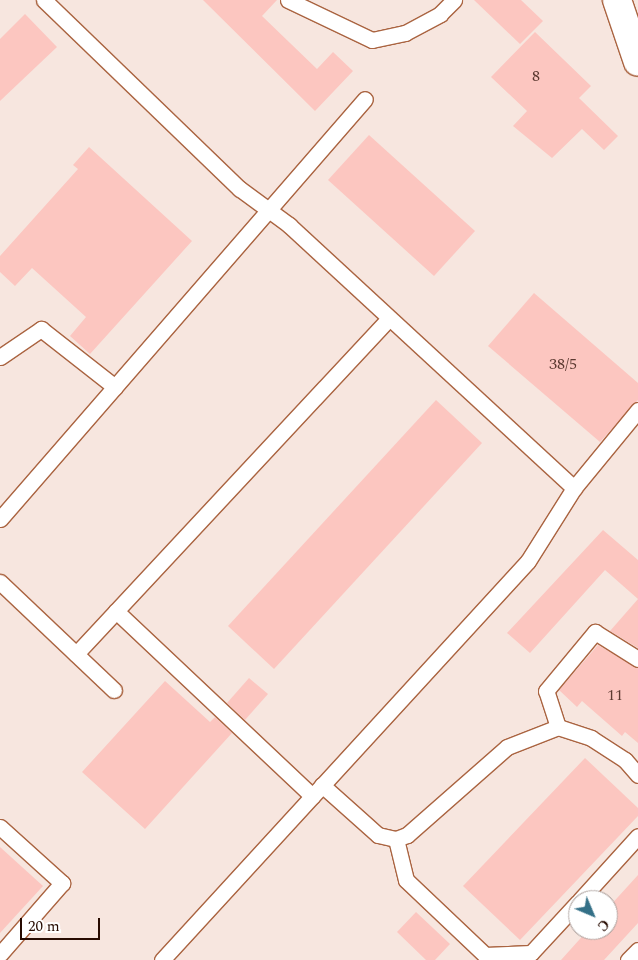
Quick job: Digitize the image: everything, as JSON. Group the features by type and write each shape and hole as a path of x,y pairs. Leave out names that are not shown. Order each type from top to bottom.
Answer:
{"street":[{"path":"617,0 638,62"}],"lane":[{"path":"44,0 240,189 269,210 574,488"},
{"path":"288,0 372,40 404,33 440,14 454,0"},
{"path":"0,519 365,100"},
{"path":"76,654 389,318"},
{"path":"0,357 41,329 115,387"},
{"path":"162,960 528,561 574,488 638,410"},
{"path":"0,582 114,690"},
{"path":"116,611 317,790 378,835 396,839 407,835 507,748 558,727 591,738 625,760 638,775"},
{"path":"558,727 546,691 595,632 638,659"},
{"path":"0,827 62,883 0,954"},
{"path":"589,890 638,836"},
{"path":"396,839 406,880 485,955 532,953 568,913"},
{"path":"628,960 638,950"}],"building":[{"path":"203,0 277,0 262,16 317,69 333,52 353,71 315,111"},
{"path":"474,0 521,0 543,21 520,44"},
{"path":"25,14 57,47 0,101 0,39"},
{"path":"535,32 591,86 579,98 618,136 604,150 582,129 552,158 513,126 527,111 491,77"},
{"path":"369,135 475,231 434,276 328,180"},
{"path":"89,147 192,241 90,354 70,336 86,317 32,268 15,286 0,272 0,256 78,169 73,165"},
{"path":"534,293 638,383 638,400 600,442 488,346"},
{"path":"436,400 482,443 274,669 228,626"},
{"path":"603,530 638,560 638,599 605,570 530,653 507,633"},
{"path":"638,599 638,648 610,631"},
{"path":"598,645 638,668 638,743 625,732 622,736 582,701 577,707 559,690"},
{"path":"249,678 268,694 245,720 227,703"},
{"path":"165,681 210,722 215,717 232,733 145,829 82,772"},
{"path":"585,758 638,808 638,816 520,940 463,886"},
{"path":"0,847 43,886 0,933"},
{"path":"638,875 638,923 604,960 561,960 579,940 618,940 618,897"},
{"path":"416,912 450,944 435,960 426,960 397,932"}]}
